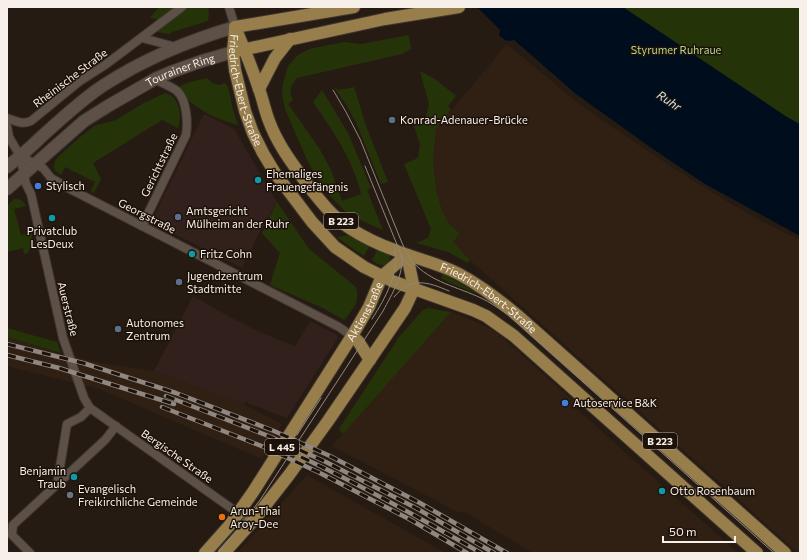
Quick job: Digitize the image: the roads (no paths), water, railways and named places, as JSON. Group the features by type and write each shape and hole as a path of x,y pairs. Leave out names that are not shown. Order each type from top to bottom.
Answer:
{"main road":[{"path":"235,28 354,7"},
{"name":"Tourainer Ring","path":"7,189 84,121 155,79 202,61 239,50 385,19 460,7"},
{"name":"Tourainer Ring","path":"7,167 66,115 104,86 135,66 176,46 210,34 235,28"},
{"name":"Friedrich-Ebert-Straße","path":"235,28 239,50 259,89 269,122 279,142 292,164 332,214 347,227 364,237 395,251 459,274 491,294 652,434 785,553"},
{"path":"259,89 275,58 290,39"},
{"name":"Friedrich-Ebert-Straße","path":"239,50 235,70 245,111 253,133 275,173 312,222 336,247 364,268 414,289 473,310 486,316 514,336 757,553"},
{"path":"408,255 414,289"},
{"name":"Aktienstraße","path":"205,553 229,526 253,492 352,336 369,306 382,276 402,258 408,255"},
{"name":"L 445","path":"224,553 253,521 289,475 405,308 414,289"},
{"path":"352,336 358,341 370,360"}],"street":[{"name":"Rheinische Straße","path":"7,118 22,123 31,121 80,81 105,65 182,7"},
{"name":"Friedrich-Ebert-Straße","path":"229,7 235,28"},
{"path":"142,38 176,46"},
{"name":"Gerichtstraße","path":"142,226 186,135 187,129 185,109 180,95 174,89 155,79"},
{"name":"Auerstraße","path":"7,126 8,137 20,156 26,184 31,194 63,338 84,398 90,408"},
{"name":"Georgstraße","path":"20,156 43,168 51,178 68,188 338,327 352,336"},
{"path":"57,485 67,424 82,417 90,408"},
{"name":"Bergische Straße","path":"90,408 238,513 253,521"},
{"path":"30,553 12,534 10,525 57,485 105,440 116,426"}],"water":[{"name":"Ruhr","path":"477,7 623,7 787,117 800,124 800,236 705,184 650,147 576,94 514,40 507,41 502,38 499,35 500,30"}],"tram line":[{"path":"333,90 360,139 402,243 413,262 428,275 472,294 494,305 507,314 774,553"},
{"path":"365,166 402,258 411,267"},
{"path":"372,319 386,294 393,276 396,257 395,247"},
{"path":"217,553 260,500 383,311 399,277 402,254"},
{"path":"394,297 400,290 407,286 420,283 427,283 449,291"},
{"path":"297,435 321,398"}],"railway":[{"path":"7,344 83,363 176,393 274,431 330,456 420,503 507,553"},
{"path":"7,355 59,368 174,404"},
{"path":"166,396 271,437 326,462 416,508 494,553"},
{"path":"162,407 264,447 318,472 411,520 467,553"},
{"path":"301,457 347,479 481,553"}],"place":[{"name":"Konrad-Adenauer-Brücke","path":"392,120"},
{"name":"Ehemaliges Frauengefängnis","path":"258,180"},
{"name":"Stylisch","path":"38,186"},
{"name":"Amtsgericht Mülheim an der Ruhr","path":"178,217"},
{"name":"Privatclub LesDeux","path":"52,218"},
{"name":"Fritz Cohn","path":"192,254"},
{"name":"Jugendzentrum Stadtmitte","path":"179,282"},
{"name":"Autonomes Zentrum","path":"118,329"},
{"name":"Autoservice B&K","path":"565,403"},
{"name":"Benjamin Traub","path":"74,477"},
{"name":"Otto Rosenbaum","path":"662,491"},
{"name":"Evangelisch Freikirchliche Gemeinde","path":"70,495"},
{"name":"Arun-Thai Aroy-Dee","path":"222,517"}],"park label":[{"name":"Styrumer Ruhraue","path":"676,50"}]}
